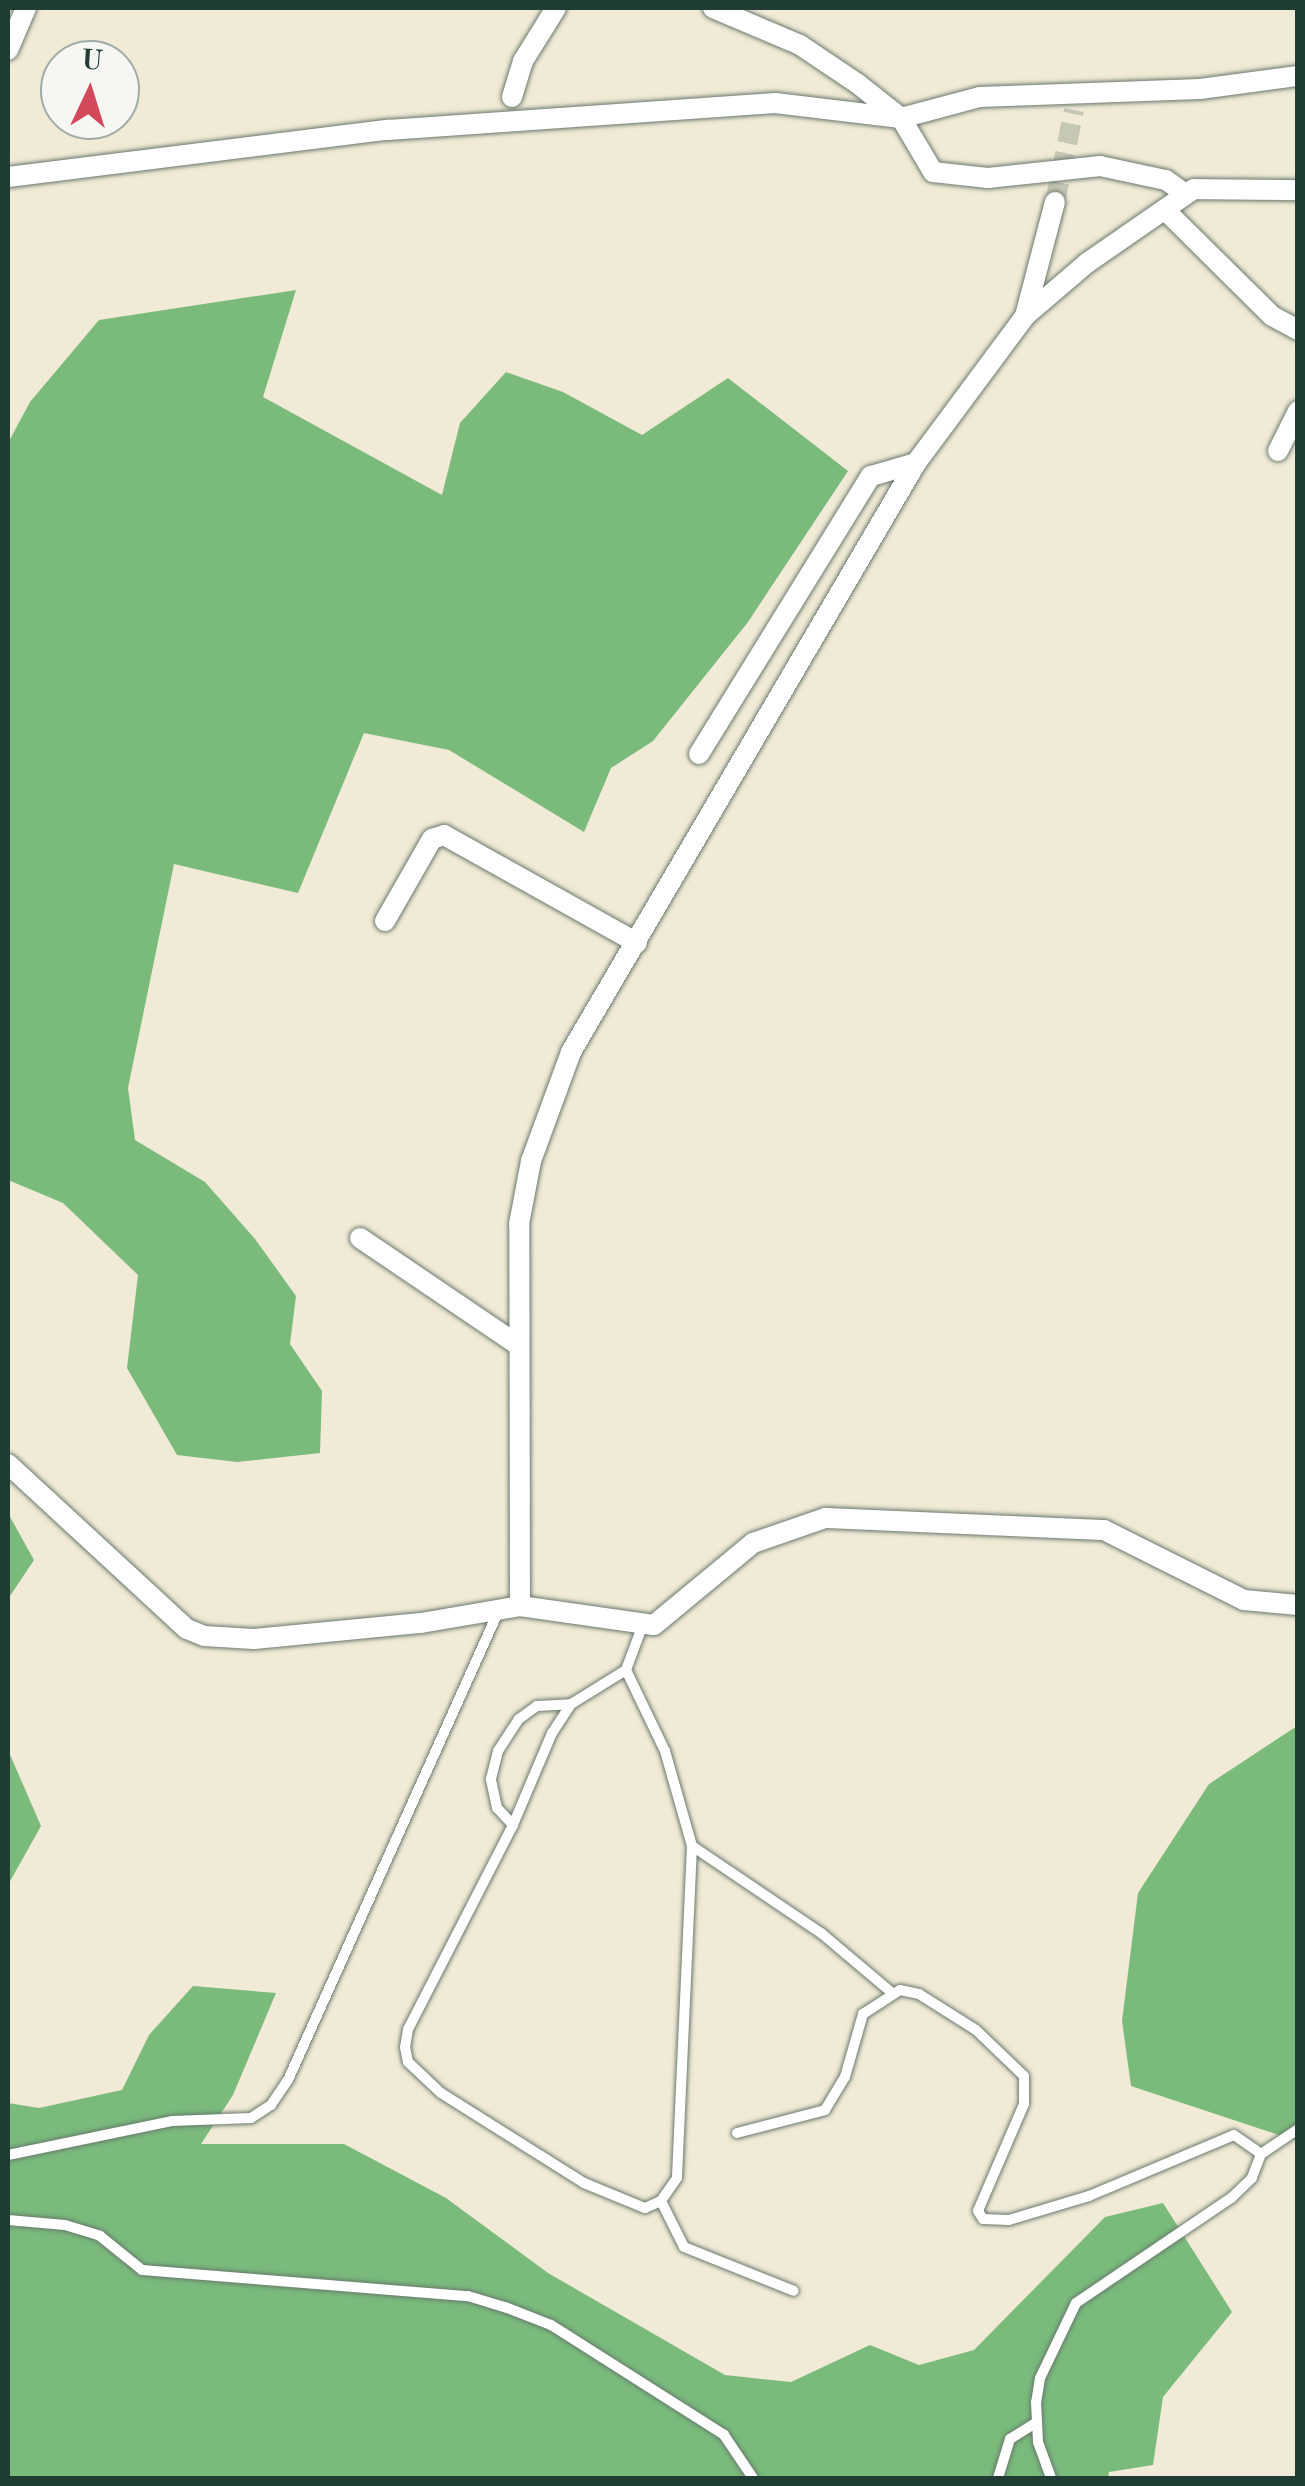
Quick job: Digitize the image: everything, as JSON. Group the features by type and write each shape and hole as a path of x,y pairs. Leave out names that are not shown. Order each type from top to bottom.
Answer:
{"street":[{"path":"8,50 26,8"},
{"path":"512,97 523,61 556,8"},
{"path":"713,8 800,46 901,118 926,167 940,174 988,178 1100,166 1166,180 1185,194"},
{"path":"8,176 501,121 582,121 775,103 901,118 980,98 1076,101 1298,76"},
{"path":"509,1608 522,1442 515,1343 519,1224 531,1161 572,1052 916,463 1025,316 1087,263 1167,212 1185,194 1204,186 1298,190"},
{"path":"1025,316 1055,202"},
{"path":"1167,212 1272,316 1298,330"},
{"path":"1278,451 1298,411"},
{"path":"698,754 871,476 916,463"},
{"path":"385,921 432,839 444,834 637,943"},
{"path":"360,1238 515,1343"},
{"path":"8,1464 187,1629 204,1636 254,1639 509,1608 642,1627 668,1620 753,1543 825,1518 1104,1530 1244,1600 1298,1605"}],"lane":[{"path":"8,2155 172,2121 251,2118 271,2105 288,2080 509,1608"},
{"path":"513,1825 497,1808 492,1779 498,1751 519,1719 537,1706 571,1704 626,1670 642,1627"},
{"path":"571,1704 408,2029 408,2062 441,2092 584,2183 645,2208 661,2201 677,2178 692,1846 665,1752 626,1670"},
{"path":"692,1846 762,1899 822,1933 892,1992 919,1994 944,2008 1024,2076 1024,2104 978,2211 983,2219 1009,2220 1090,2196 1234,2135 1261,2154"},
{"path":"737,2133 825,2110 846,2078 863,2014 892,1992"},
{"path":"1051,2478 1037,2422 1040,2378 1076,2303 1231,2198 1252,2178 1261,2154 1298,2130"},
{"path":"661,2201 684,2247 794,2291"},
{"path":"8,2220 64,2224 100,2236 142,2270 468,2296 505,2307 551,2325 724,2435 753,2478"},
{"path":"998,2478 1010,2440 1037,2422"}],"green space":[{"path":"296,290 263,397 442,495 460,423 506,372 563,392 642,435 728,378 848,471 748,622 653,741 611,768 584,832 449,750 364,733 298,893 174,864 128,1088 135,1140 205,1182 255,1239 296,1296 290,1344 322,1391 320,1453 237,1462 177,1455 127,1368 138,1275 63,1203 8,1180 8,443 30,402 99,320"},
{"path":"8,1513 34,1560 8,1599"},
{"path":"1297,1726 1297,2141 1131,2086 1122,2021 1138,1893 1209,1784"},
{"path":"8,1750 41,1826 8,1885"},
{"path":"193,1986 276,1993 233,2095 201,2144 344,2144 446,2198 548,2273 725,2375 791,2382 870,2345 919,2365 974,2350 1105,2217 1163,2203 1232,2312 1163,2397 1153,2465 1109,2472 1108,2478 8,2478 8,2103 39,2108 122,2090 149,2035"}],"tunnel":[{"path":"1055,202 1074,110"}]}
